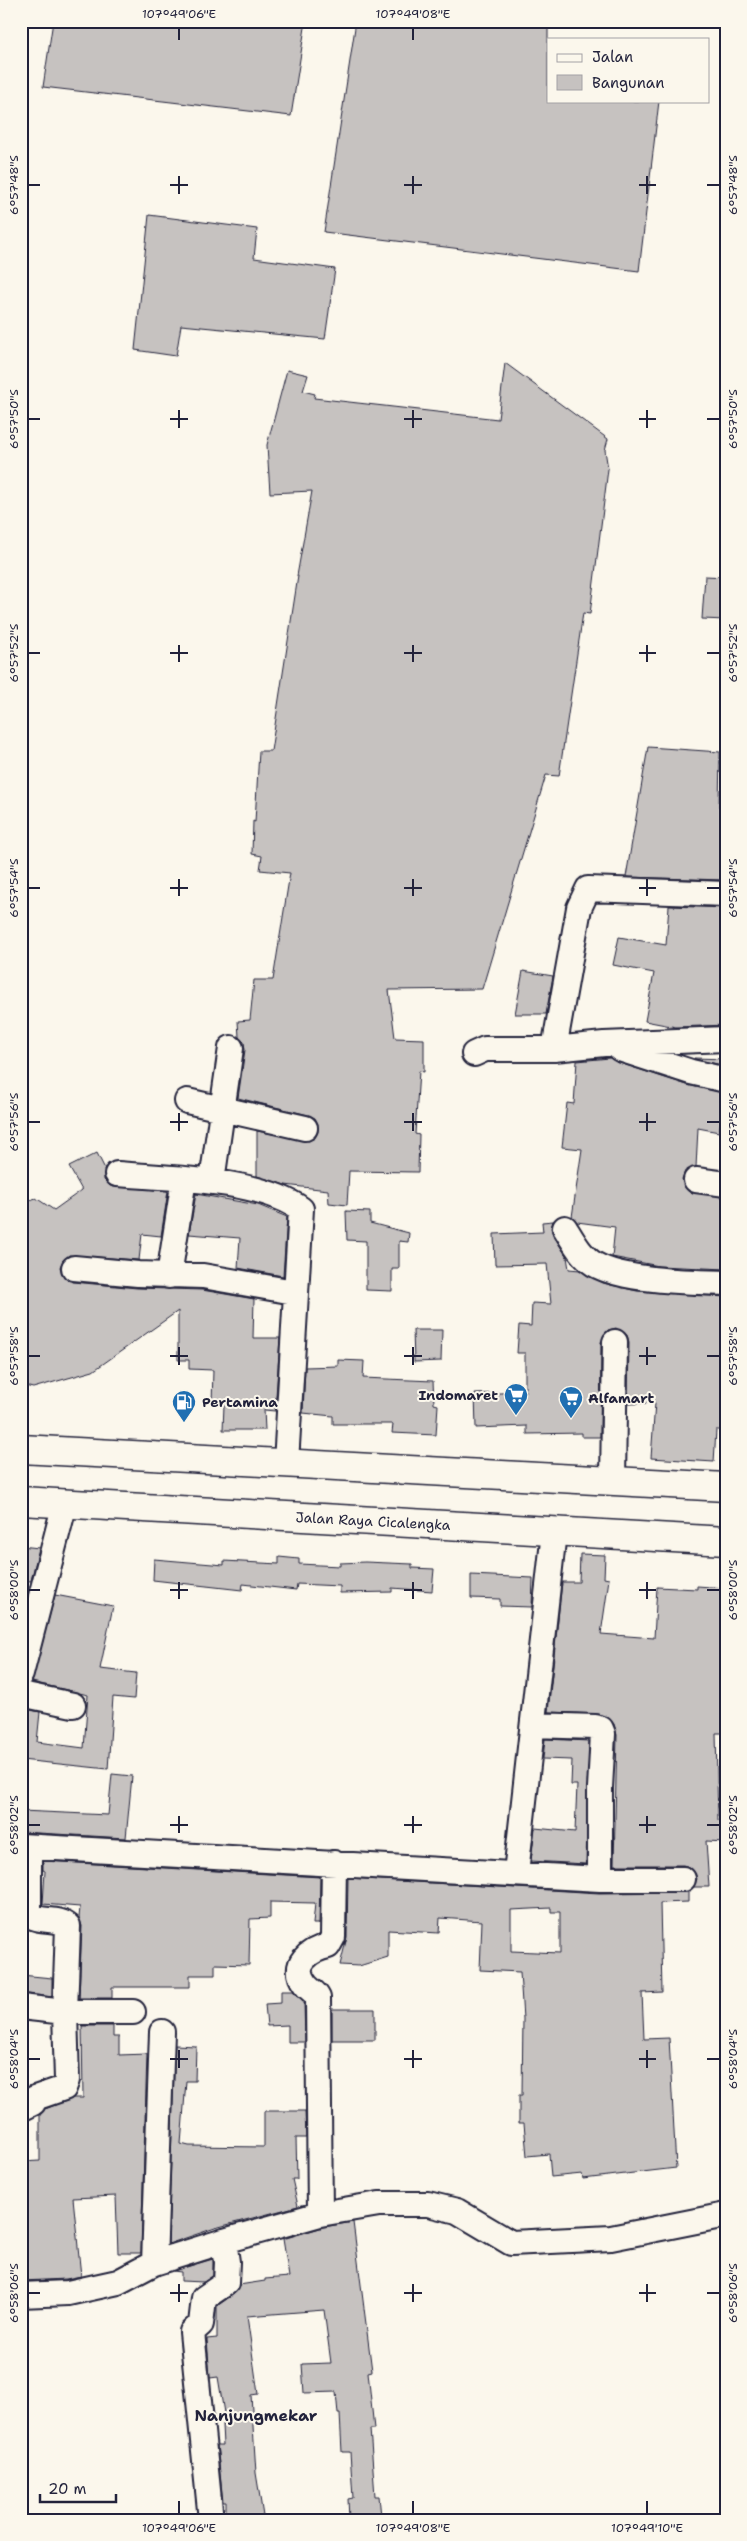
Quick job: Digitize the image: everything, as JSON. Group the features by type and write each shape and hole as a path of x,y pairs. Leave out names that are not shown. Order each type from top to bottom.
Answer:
{"highway":[{"path":"21,1449 726,1487"},
{"name":"Jalan Raya Cicalengka","path":"21,1501 726,1541"}],"street":[{"path":"554,1049 579,908 588,889 726,894"},
{"path":"474,1054 485,1049 554,1049 604,1044 726,1039"},
{"path":"604,1044 691,1072 726,1080"},
{"path":"212,1181 231,1048"},
{"path":"187,1102 305,1128"},
{"path":"117,1174 212,1181 282,1198 301,1209 294,1292 286,1463"},
{"path":"169,1276 184,1179"},
{"path":"696,1180 726,1184"},
{"path":"565,1228 579,1250 593,1263 615,1274 726,1283"},
{"path":"74,1268 169,1276 203,1276 294,1292"},
{"path":"613,1480 615,1342"},
{"path":"21,1674 65,1503"},
{"path":"516,1873 554,1532"},
{"path":"21,1694 73,1705"},
{"path":"533,1725 595,1727 601,1729 603,1734 600,1788 600,1878"},
{"path":"21,2109 33,2103 35,2098 64,2088 66,2080 65,2012 68,1926 64,1922 35,1920 29,1915 25,1846 600,1878 683,1879"},
{"path":"320,2214 318,1998 300,1976 300,1967 303,1958 309,1953 328,1946 333,1937 334,1863"},
{"path":"21,2007 65,2012 133,2012"},
{"path":"154,2263 162,2032"},
{"path":"21,2295 68,2293 118,2282 154,2263 224,2241 320,2214 379,2204 428,2204 457,2211 511,2243 611,2238 726,2215"},
{"path":"211,2520 192,2332 200,2324 204,2298 226,2283 228,2262 224,2241"}],"building":[{"path":"53,21 306,21 291,116 43,87"},
{"path":"356,21 548,21 547,102 659,102 639,271 324,232"},
{"path":"149,215 257,229 254,258 335,269 325,339 181,325 176,356 135,350"},
{"path":"505,363 608,439 605,450 608,469 590,614 583,613 559,776 546,775 482,989 389,990 395,1038 424,1039 424,1072 419,1071 415,1134 419,1135 418,1172 349,1171 347,1205 329,1203 328,1190 285,1185 257,1176 257,1131 309,1141 315,1138 318,1132 318,1124 315,1118 238,1098 245,1050 244,1042 239,1037 238,1021 250,1020 254,980 273,980 290,873 260,870 262,856 252,854 253,821 255,822 259,751 271,751 297,576 312,491 270,493 267,445 287,370 308,375 303,391 315,394 314,398 498,419"},
{"path":"705,576 726,577 726,620 702,619"},
{"path":"648,747 720,752 719,807 726,808 724,880 626,877"},
{"path":"669,906 726,908 726,1025 676,1027 645,1021 654,973 613,965 619,937 666,945"},
{"path":"523,971 553,976 546,1014 515,1014"},
{"path":"610,1058 616,1062 687,1085 725,1093 719,1132 698,1128 696,1167 685,1171 682,1179 688,1191 726,1197 726,1269 659,1266 612,1257 615,1227 577,1222 572,1217 582,1149 562,1147 567,1103 574,1104 577,1061"},
{"path":"695,1059 726,1059 726,1066"},
{"path":"97,1153 105,1169 104,1180 110,1186 168,1191 161,1236 142,1234 139,1260 69,1255 63,1260 60,1267 62,1274 73,1282 137,1288 202,1290 254,1299 253,1338 280,1338 275,1411 264,1410 265,1430 223,1430 224,1405 212,1404 213,1370 189,1369 189,1360 178,1360 178,1311 93,1371 33,1388 21,1385 21,1203 36,1198 54,1210 82,1190 69,1167"},
{"path":"196,1194 258,1205 287,1217 283,1276 238,1268 240,1238 189,1234"},
{"path":"346,1211 370,1212 370,1223 409,1233 408,1242 399,1241 399,1269 392,1269 392,1291 366,1290 366,1241 347,1240"},
{"path":"553,1221 551,1228 553,1235 567,1257 569,1269 580,1270 603,1283 637,1291 726,1297 726,1321 722,1321 721,1381 725,1381 725,1430 716,1430 714,1462 651,1458 655,1403 628,1404 629,1342 627,1335 616,1328 608,1330 601,1342 600,1437 582,1437 582,1433 527,1434 527,1426 476,1428 475,1394 525,1392 525,1353 517,1353 519,1325 531,1326 532,1303 551,1304 547,1264 495,1265 494,1234 543,1232 542,1222"},
{"path":"413,1330 442,1330 441,1361 414,1362"},
{"path":"338,1360 364,1361 363,1378 433,1381 434,1404 438,1405 436,1435 392,1433 393,1424 333,1424 333,1416 303,1413 305,1367 338,1366"},
{"path":"21,1546 39,1548 31,1581 21,1580"},
{"path":"580,1554 605,1555 604,1578 609,1579 601,1634 654,1638 657,1587 697,1589 697,1586 726,1588 726,1733 716,1733 718,1820 726,1820 726,1842 706,1841 709,1887 693,1887 697,1879 695,1873 690,1867 683,1865 614,1865 617,1735 614,1724 610,1719 599,1714 548,1712 562,1582 579,1582"},
{"path":"279,1557 299,1559 299,1564 340,1566 340,1563 365,1562 412,1564 412,1568 434,1569 432,1591 392,1588 392,1592 340,1593 340,1586 297,1584 296,1590 243,1584 242,1590 153,1580 154,1559 224,1565 224,1561 279,1564"},
{"path":"471,1575 533,1578 532,1607 500,1606 500,1599 471,1598"},
{"path":"55,1595 113,1606 100,1669 136,1673 134,1699 113,1697 108,1769 21,1760 21,1708 40,1712 37,1742 84,1748 88,1695 32,1682"},
{"path":"545,1739 589,1741 586,1864 531,1861 535,1828 575,1832 577,1785 571,1785 572,1760 543,1759"},
{"path":"112,1774 132,1776 126,1838 21,1832 21,1811 108,1815"},
{"path":"43,1861 320,1877 319,1924 313,1924 315,1903 270,1902 270,1918 250,1919 249,1965 215,1964 215,1975 190,1975 190,1987 112,1987 112,1998 79,1998 82,1926 79,1918 80,1907 43,1904 45,1871 43,1870"},
{"path":"348,1878 599,1893 688,1892 688,1902 660,1903 662,1992 642,1993 644,2039 669,2038 676,2168 583,2179 582,2174 551,2177 549,2154 527,2156 524,2123 519,2123 519,2095 522,2095 523,2019 520,1972 480,1970 482,1921 440,1918 439,1933 388,1930 388,1957 359,1966 340,1965 347,1937","holes":["551,1908 551,1912 560,1912 560,1953 511,1951 511,1910"]},
{"path":"21,1975 52,1978 52,1997 21,1993"},
{"path":"281,1991 293,1991 304,2002 305,2042 288,2042 288,2025 267,2026 265,2004 281,2003"},
{"path":"332,2009 375,2009 375,2040 332,2040"},
{"path":"82,2026 113,2026 113,2037 119,2037 119,2055 147,2054 141,2253 118,2253 116,2196 73,2198 81,2276 66,2279 21,2281 21,2162 40,2161 40,2114 45,2109 73,2098 83,2098"},
{"path":"175,2045 196,2046 195,2081 186,2081 181,2144 189,2146 264,2147 264,2111 305,2111 306,2138 296,2138 297,2179 292,2179 298,2206 215,2228 168,2244"},
{"path":"353,2222 372,2371 368,2372 374,2429 370,2429 375,2496 379,2496 381,2516 349,2519 348,2499 353,2498 350,2452 342,2452 340,2414 338,2414 336,2392 304,2393 302,2364 331,2363 324,2310 247,2316 258,2394 251,2395 256,2473 263,2516 253,2517 253,2520 226,2520 226,2502 223,2502 217,2445 223,2445 222,2425 226,2425 218,2377 210,2378 207,2339 217,2338 217,2306 234,2294 239,2285 265,2281 265,2279 289,2277 283,2239 323,2227"},
{"path":"213,2259 213,2276 204,2282 181,2281 181,2272 173,2271"}],"place":[{"name":"Indomaret","path":"516,1416"},
{"name":"Alfamart","path":"571,1419"},
{"name":"Pertamina","path":"184,1423"}],"district":[{"name":"Nanjungmekar","path":"256,2415"}]}
